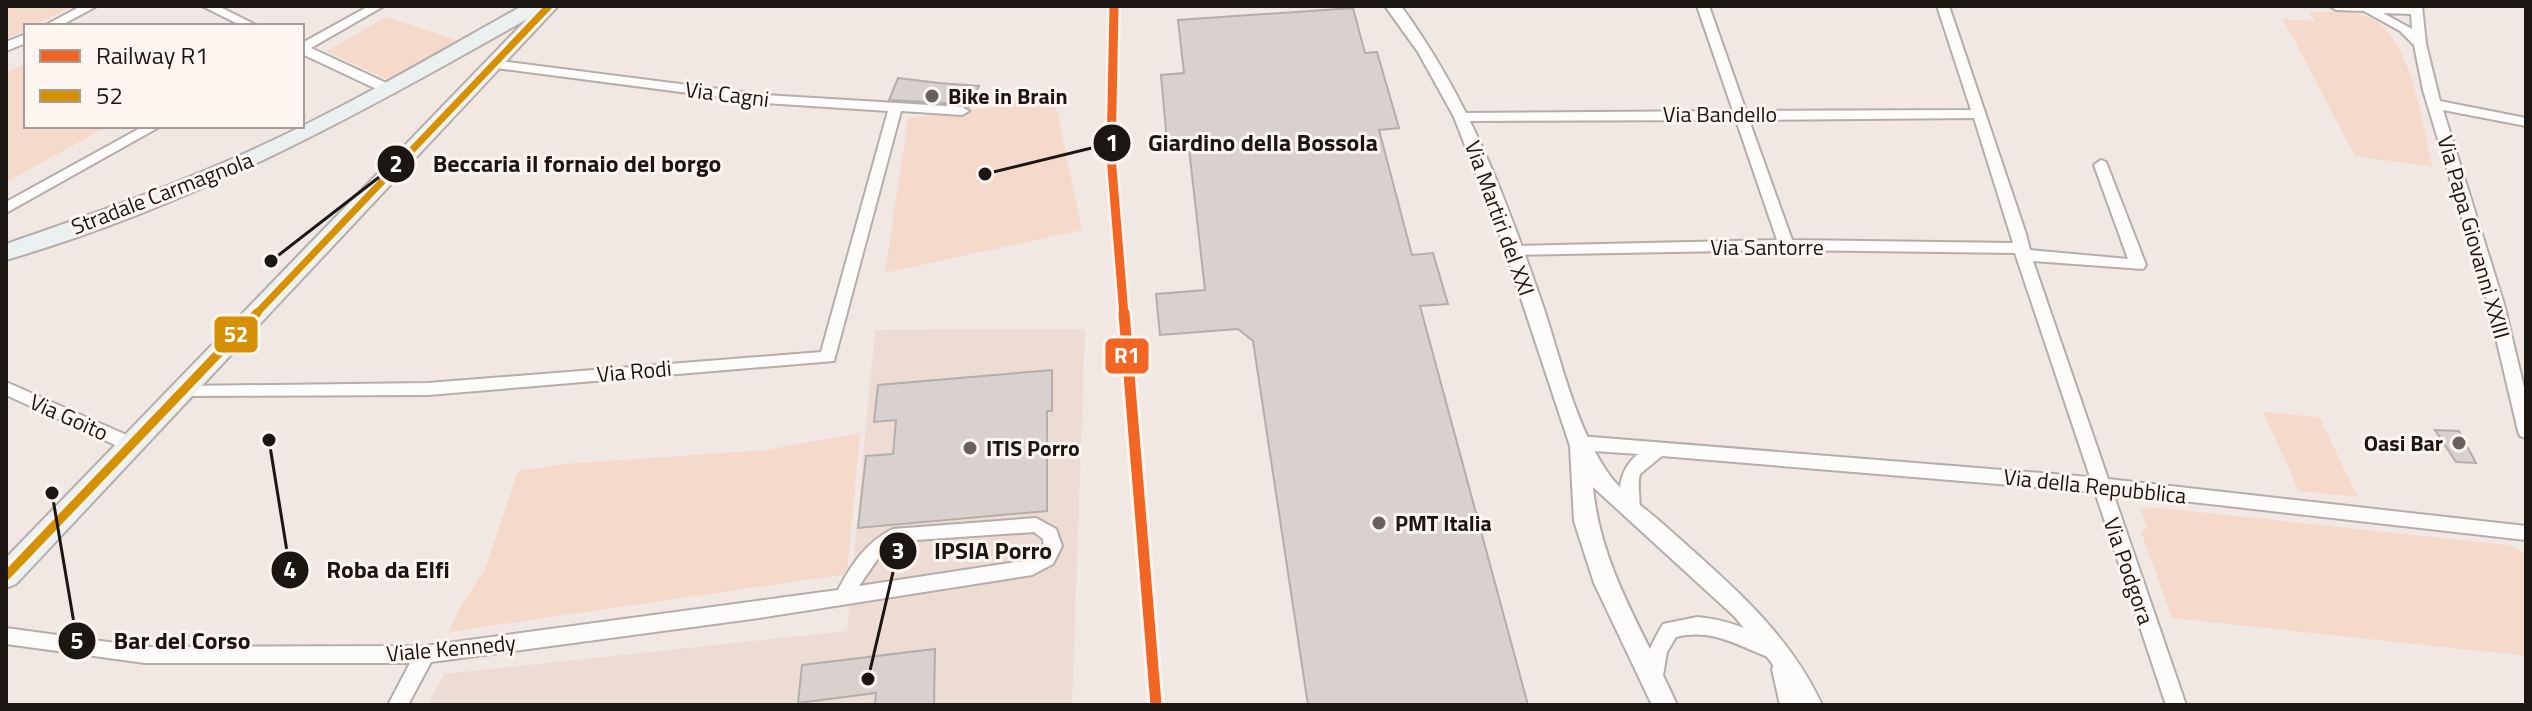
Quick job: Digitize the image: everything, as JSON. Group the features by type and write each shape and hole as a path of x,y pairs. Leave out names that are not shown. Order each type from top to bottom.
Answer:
{"main road":[{"name":"Stradale Carmagnola","path":"6,252 207,178 390,90 535,6"},
{"path":"6,576 549,6"}],"street":[{"path":"54,24 91,6"},
{"path":"208,6 248,24"},
{"path":"304,48 378,6"},
{"name":"Via Martiri del XXI","path":"1393,6 1426,52 1462,117 1514,251 1579,443 1600,480 1733,601 1779,654 1810,705"},
{"path":"1703,6 1786,245"},
{"name":"Via Podgora","path":"1943,6 2019,234 2022,252 2176,705"},
{"path":"2336,6 2416,8"},
{"path":"2361,7 2404,28 2420,44"},
{"name":"Via Papa Giovanni XXIII","path":"2416,8 2420,44 2435,104 2496,304 2526,431"},
{"path":"304,50 390,90"},
{"name":"Via Cagni","path":"493,64 765,99 895,110 962,111"},
{"path":"2435,104 2526,122"},
{"name":"Via Rodi","path":"184,392 428,389 828,357 895,110"},
{"name":"Via Bandello","path":"1462,117 1978,114"},
{"path":"6,208 150,128"},
{"path":"2022,252 2138,265 2101,165"},
{"name":"Via Santorre","path":"1514,251 1786,245 2022,252"},
{"name":"Via Goito","path":"6,388 132,445"},
{"name":"Via Martiri del XXI","path":"1579,443 1585,521 1601,571 1665,705"},
{"name":"Via della Repubblica","path":"1579,443 2100,485 2526,533"},
{"path":"1631,511 1627,480 1635,463 1662,448"},
{"name":"Viale Kennedy","path":"6,636 145,655 425,654 845,595 1032,567 1048,558 1052,552 1053,538 1036,525 899,534 881,542 857,570 845,595"},
{"path":"1654,681 1658,651 1670,630 1691,623 1712,625 1744,635 1779,654"},
{"path":"398,705 425,654"},
{"name":"Via Martiri del XXI","path":"1779,654 1790,705"}],"shaded area":[{"path":"6,6 74,6 37,24 24,24 24,31 6,39"},
{"path":"2309,12 2358,13 2380,24 2393,39 2412,81 2433,167 2355,156 2283,19 2315,21"},
{"path":"386,17 459,41 391,81 326,51"},
{"path":"24,64 24,128 105,128 6,182 6,73"},
{"path":"1052,87 1082,230 885,273 908,118 993,107"},
{"path":"1085,329 1072,705 428,705 444,674 847,631 875,330"},
{"path":"2263,412 2319,417 2358,497 2299,491"},
{"path":"860,433 847,574 449,632 459,609 485,569 518,471 563,464 765,450"},
{"path":"2150,507 2509,545 2526,554 2526,656 2172,618 2141,532 2147,528 2141,510"}],"building":[{"name":"PMT Italia","path":"1353,8 1365,53 1377,52 1399,128 1379,130 1412,255 1433,253 1448,304 1420,306 1528,705 1308,705 1253,341 1238,329 1160,335 1156,294 1205,290 1188,140 1167,142 1161,75 1184,73 1178,20"},
{"name":"Bike in Brain","path":"898,78 979,86 969,107 889,100"},
{"name":"ITIS Porro","path":"1052,370 1052,411 1047,411 1047,511 858,528 866,456 893,454 896,420 874,422 878,385"},
{"name":"Oasi Bar","path":"2435,430 2459,431 2476,463 2456,462"},
{"path":"935,649 934,705 875,705 876,693 798,703 802,665"}],"rail line":[{"name":"R1","path":"1114,6 1111,156 1156,705"}],"transit line":[{"name":"52","path":"6,576 549,6"}],"place":[{"name":"Bike in Brain","path":"932,96"},
{"name":"Giardino della Bossola","path":"985,174"},
{"name":"Beccaria il fornaio del borgo","path":"271,261"},
{"name":"Roba da Elfi","path":"269,440"},
{"name":"Oasi Bar","path":"2459,443"},
{"name":"ITIS Porro","path":"970,448"},
{"name":"Bar del Corso","path":"52,493"},
{"name":"PMT Italia","path":"1379,523"},
{"name":"IPSIA Porro","path":"868,679"}]}
